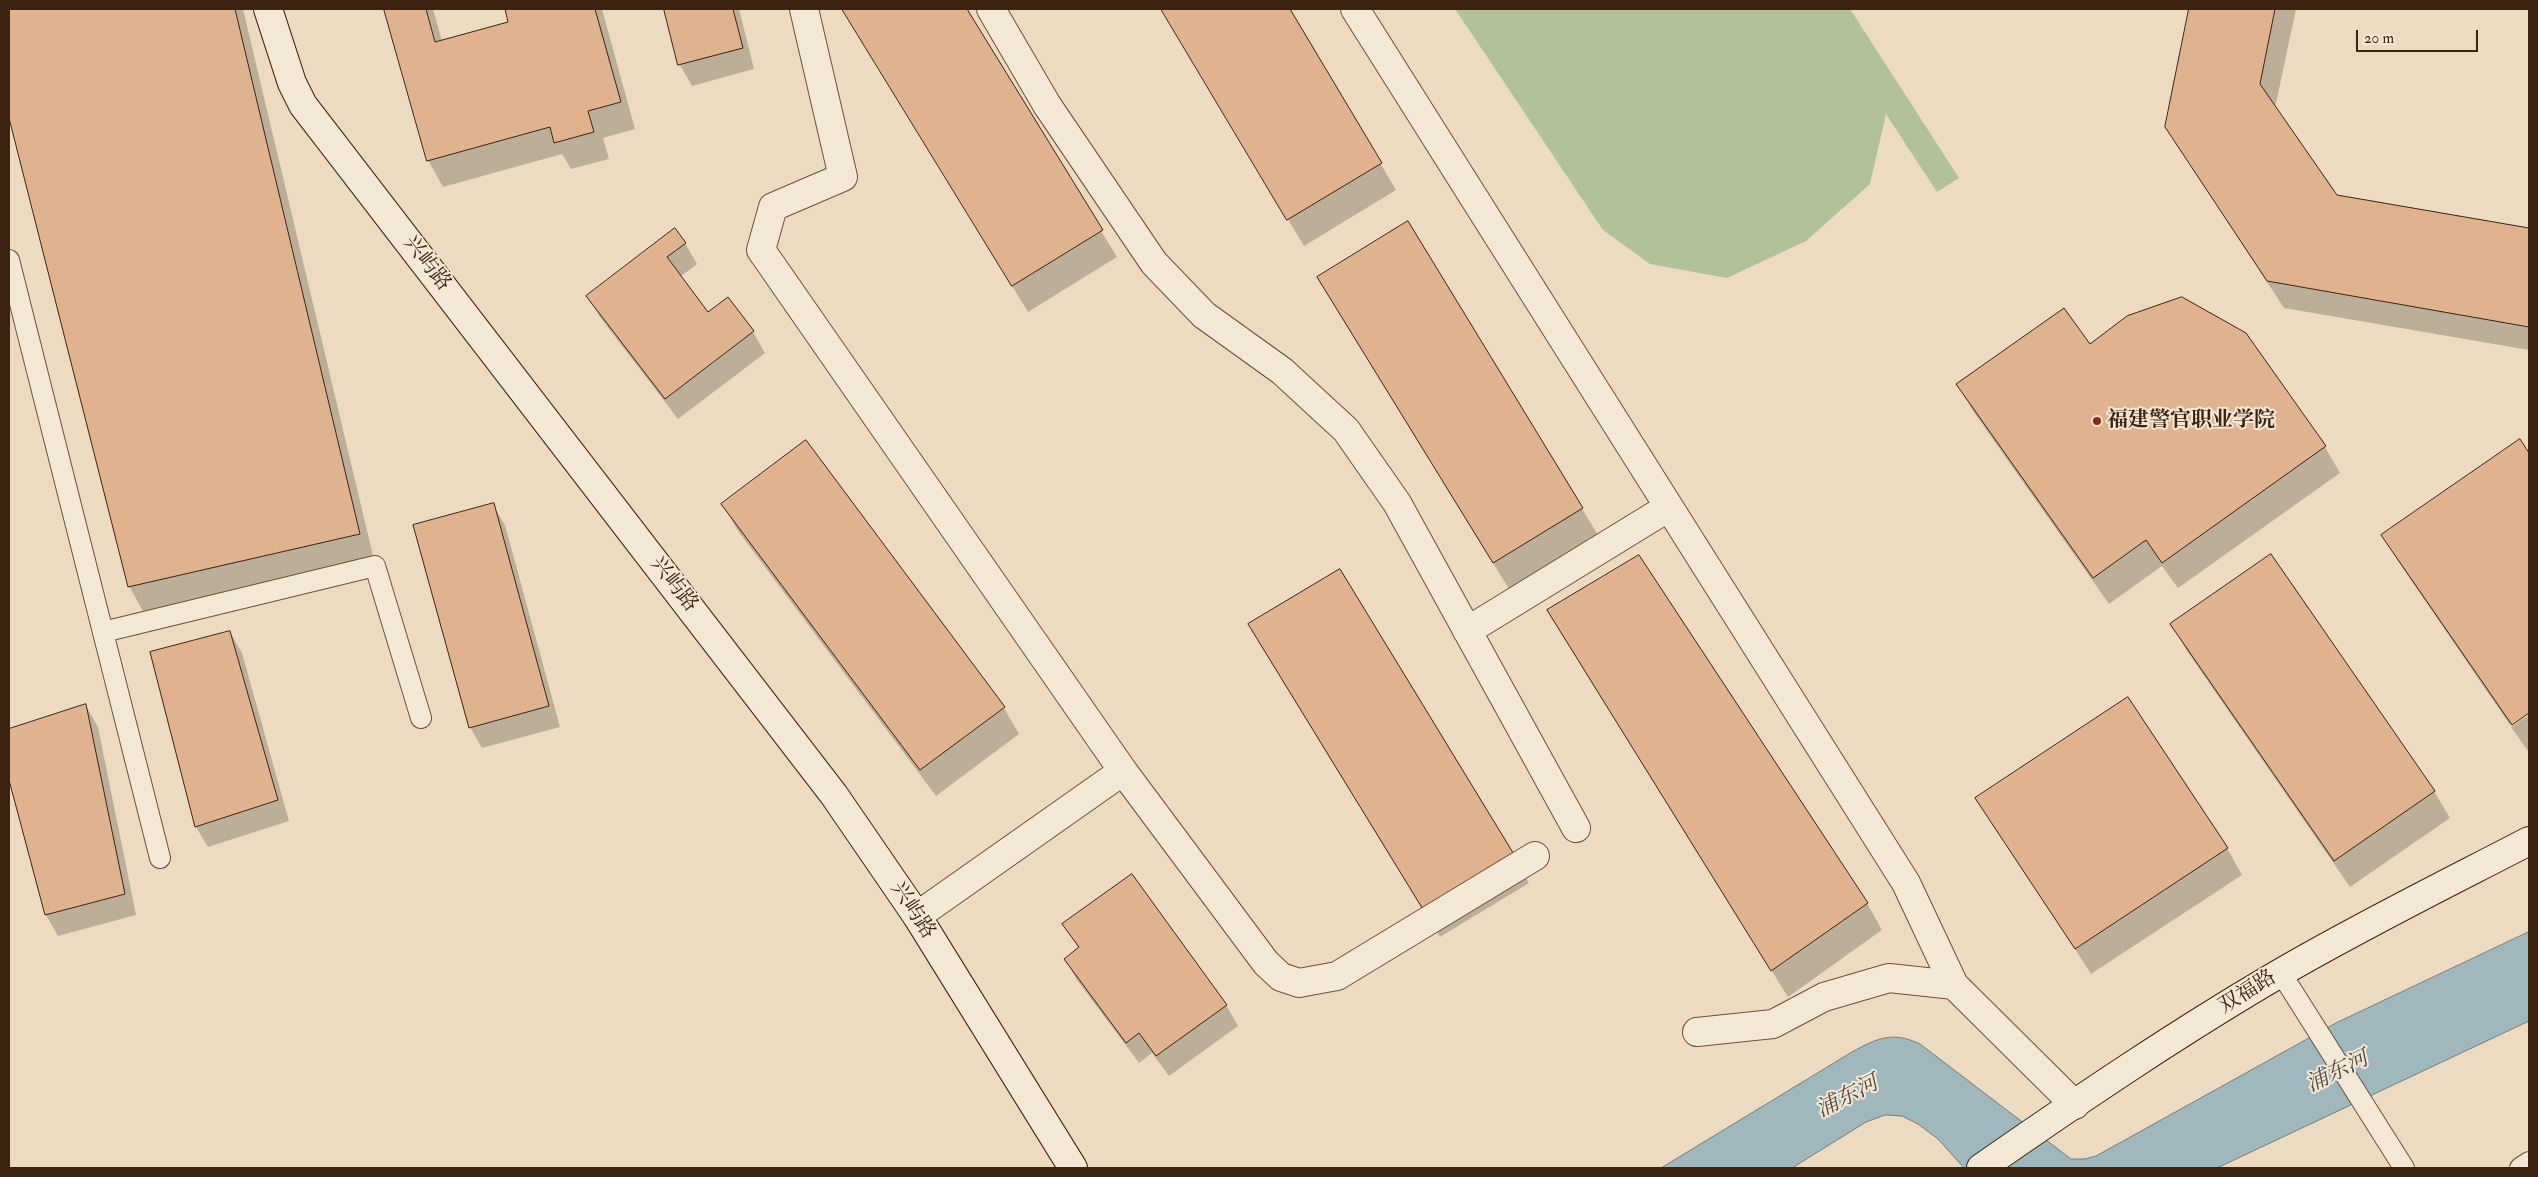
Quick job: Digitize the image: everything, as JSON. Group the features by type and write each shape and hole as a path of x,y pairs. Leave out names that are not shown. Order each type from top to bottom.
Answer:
{"street":[{"name":"兴屿路","path":"268,9 292,83 303,104 834,795 917,916 1073,1168"},
{"path":"804,9 843,177 773,207 762,250 1123,771 1266,963 1281,977 1299,982 1337,976 1535,856"},
{"path":"991,9 1047,105 1154,263 1204,315 1282,370 1346,430 1398,503 1576,828"},
{"path":"1355,9 1906,883 1954,985 2075,1105"},
{"path":"1468,631 1669,507"},
{"path":"917,916 1123,771"},
{"name":"双福路","path":"1981,1168 2075,1105 2281,973 2358,929 2529,841"},
{"path":"1697,1032 1773,1024 1824,997 1888,978 1954,985"}],"lane":[{"path":"9,260 160,858"},
{"path":"103,632 375,566 421,718"},
{"path":"2281,973 2404,1168"},
{"path":"2520,1168 2529,1162"}],"green space":[{"path":"1455,9 1850,9 1959,178 1937,192 1886,114 1870,184 1806,241 1727,278 1650,264 1603,230"}],"water":[{"name":"浦东河","path":"2529,932 2529,1021 2217,1168 1964,1168 1938,1139 1918,1124 1902,1116 1885,1115 1866,1122 1792,1168 1661,1168 1852,1052 1877,1040 1893,1037 1920,1044 2071,1159 2085,1159 2096,1156 2336,1023"}],"building":[{"path":"9,9 235,9 360,534 128,587 9,118"},
{"path":"384,9 426,9 435,42 508,22 505,9 595,9 621,102 588,111 594,132 554,143 550,127 427,161"},
{"path":"664,9 733,9 743,48 678,65"},
{"path":"842,9 967,9 1103,230 1012,286"},
{"path":"1161,9 1290,9 1382,163 1287,220"},
{"path":"2189,9 2275,9 2260,84 2337,195 2529,228 2529,327 2267,281 2165,127"},
{"path":"1408,221 1583,508 1493,563 1317,277"},
{"path":"675,228 686,243 667,257 708,312 728,297 754,331 665,399 586,296"},
{"path":"2182,297 2246,333 2326,446 2162,563 2146,540 2093,578 1956,384 2064,308 2090,344 2127,316"},
{"path":"2520,439 2529,453 2529,713 2512,725 2381,535"},
{"path":"806,440 1005,707 920,770 721,504"},
{"path":"494,503 549,706 469,728 413,525"},
{"path":"2271,554 2435,791 2334,861 2170,624"},
{"path":"1639,555 1868,903 1771,971 1547,610"},
{"path":"1340,569 1515,856 1424,911 1248,624"},
{"path":"230,631 278,800 195,827 150,652"},
{"path":"2128,697 2228,848 2075,949 1975,798"},
{"path":"86,704 125,894 45,915 9,780 9,729"},
{"path":"1132,874 1227,1005 1156,1056 1139,1033 1126,1043 1064,959 1079,947 1062,924"}],"place":[{"name":"福建警官职业学院","path":"2097,421"}]}
